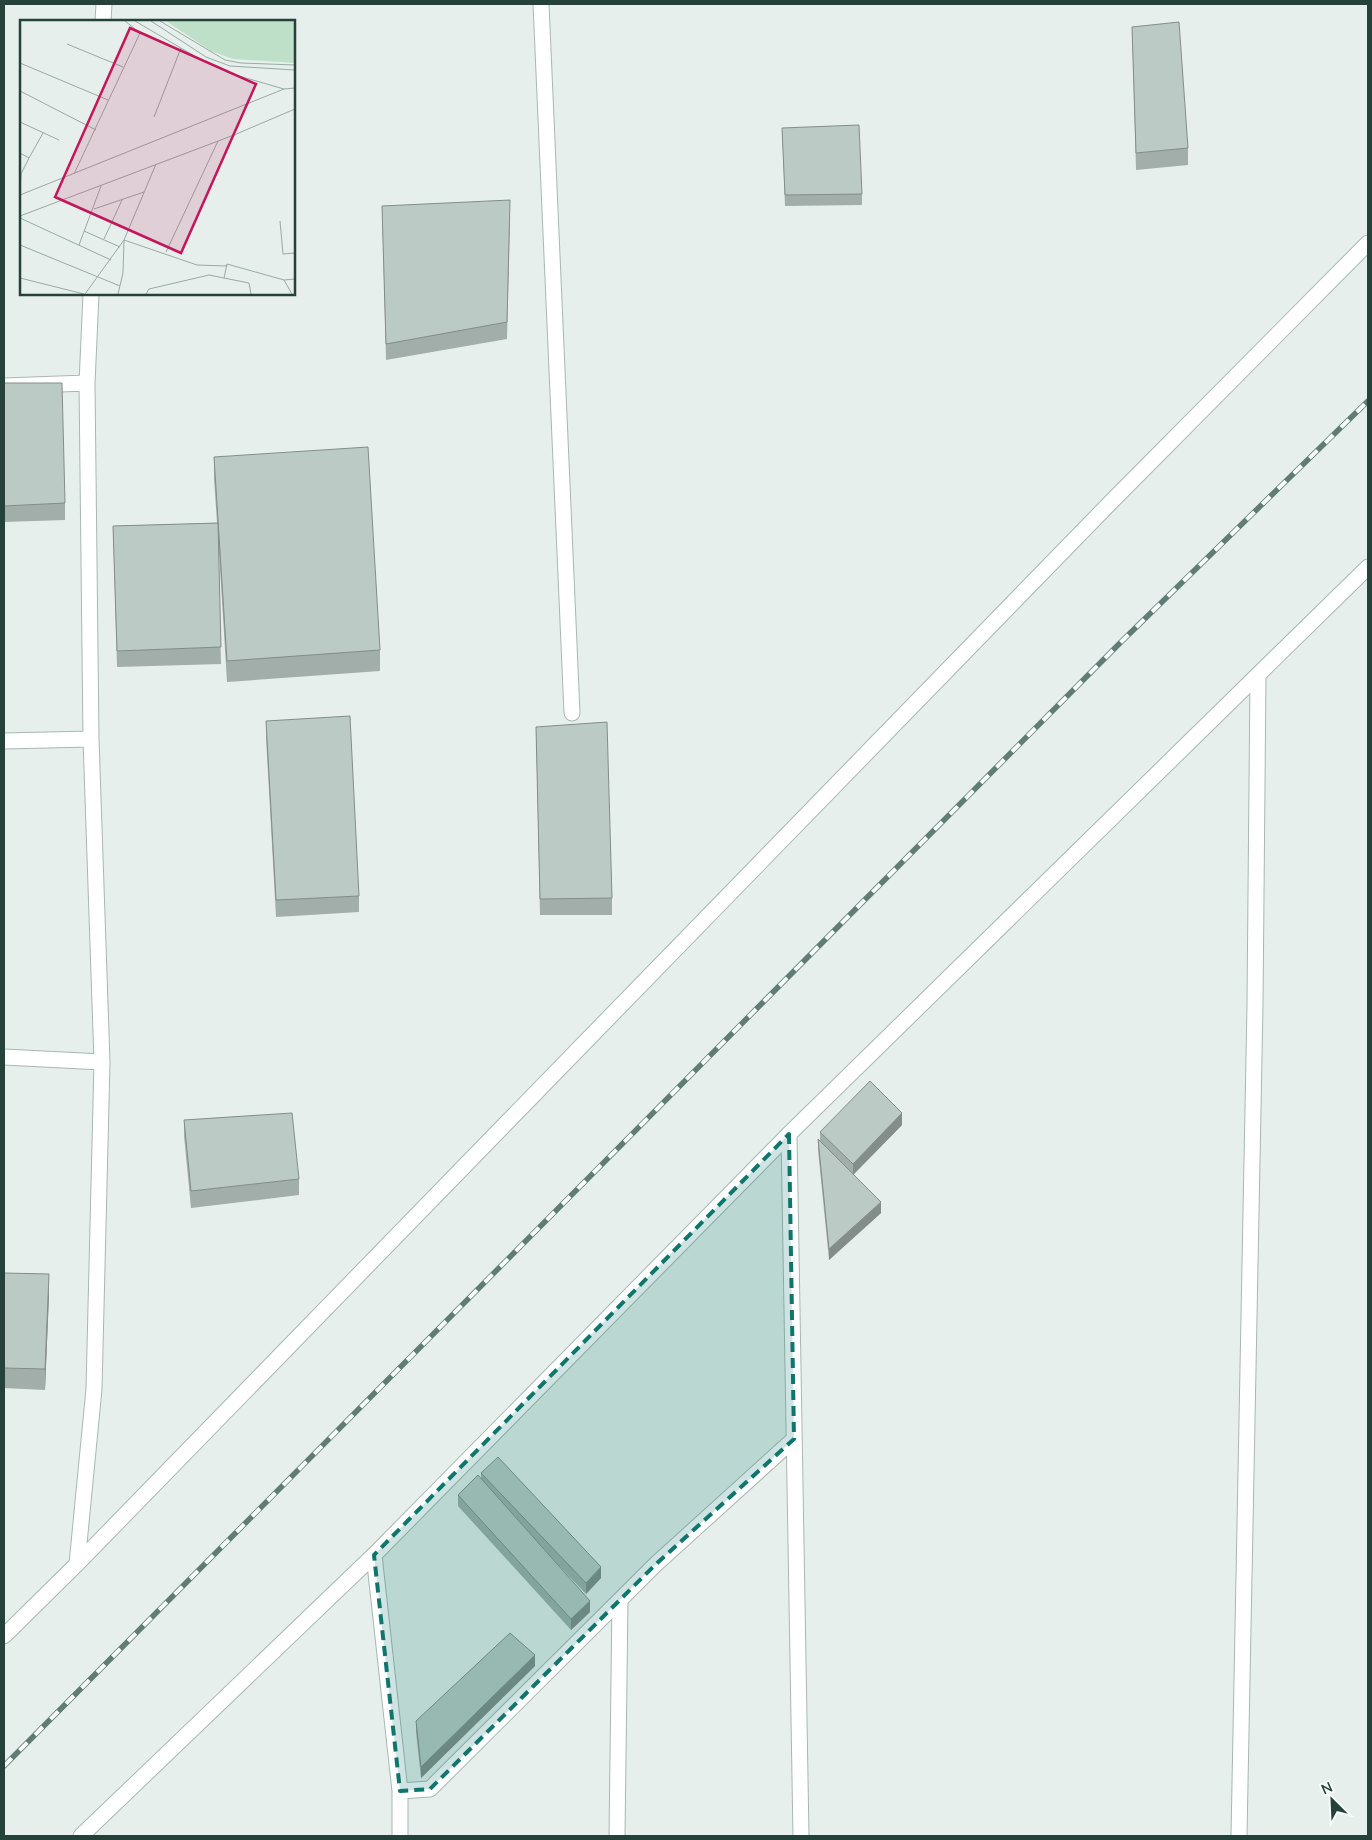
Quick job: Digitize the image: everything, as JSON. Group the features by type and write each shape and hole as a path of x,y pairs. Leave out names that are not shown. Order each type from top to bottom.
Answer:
{"street":[{"path":"103,20 104,4"},
{"path":"541,4 572,713"},
{"path":"4,1636 77,1564 1096,517 1368,243"},
{"path":"77,1564 94,1389 102,1062 91,739 87,383 91,295"},
{"path":"4,386 87,383"},
{"path":"81,1836 374,1555 789,1134 1368,567"},
{"path":"1239,1836 1255,1005 1258,675"},
{"path":"4,741 91,739"},
{"path":"4,1057 102,1062"},
{"path":"789,1134 801,1836"},
{"path":"400,1791 430,1789 656,1564 794,1440"},
{"path":"374,1555 400,1791 400,1836"},
{"path":"616,1836 620,1600"}],"highlighted area":[{"path":"789,1134 794,1439 656,1564 430,1789 400,1791 374,1555"}],"building":[{"path":"1179,22 1188,148 1136,153 1132,27"},
{"path":"859,125 862,194 785,195 782,128"},
{"path":"510,200 507,322 386,344 382,206"},
{"path":"4,383 62,383 65,503 4,506"},
{"path":"368,447 380,650 227,661 214,457"},
{"path":"218,523 221,647 117,651 113,526"},
{"path":"350,716 359,896 276,900 266,721"},
{"path":"607,722 612,898 540,899 536,727"},
{"path":"870,1081 902,1113 853,1164 820,1132"},
{"path":"292,1113 299,1179 191,1191 184,1120"},
{"path":"818,1139 881,1202 829,1249"},
{"path":"4,1273 49,1274 45,1369 4,1368"},
{"path":"498,1457 601,1567 586,1583 481,1473"},
{"path":"478,1475 590,1601 571,1619 458,1495"},
{"path":"510,1633 535,1655 421,1767 416,1721"}],"railway":[{"path":"4,1766 1121,642 1368,401"}]}
